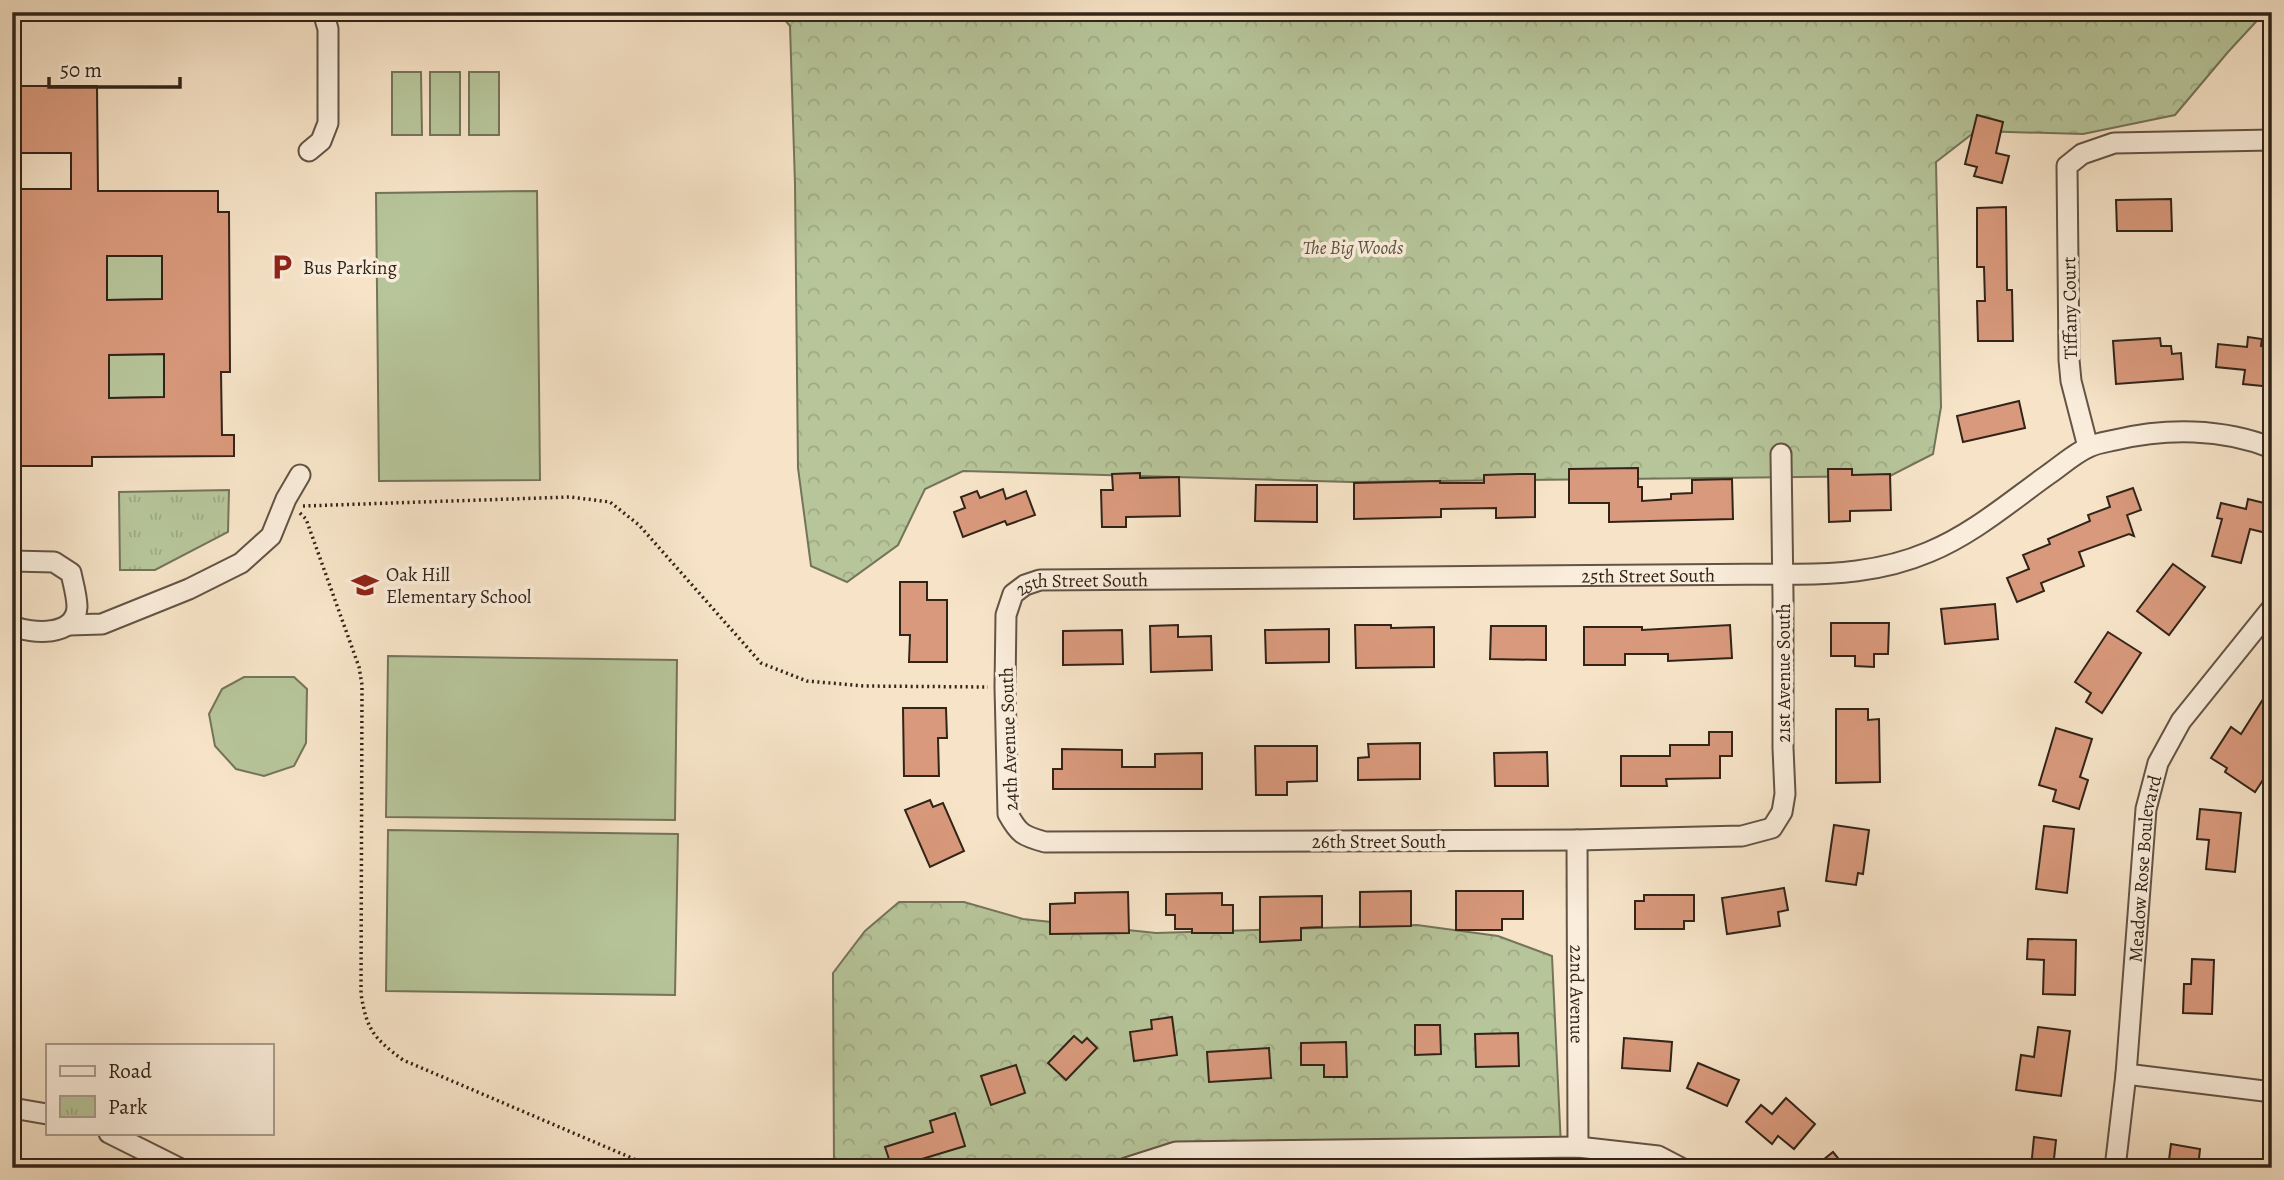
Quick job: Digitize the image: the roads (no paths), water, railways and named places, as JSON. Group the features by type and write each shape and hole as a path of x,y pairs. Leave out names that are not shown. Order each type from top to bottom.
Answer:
{"street":[{"path":"309,151 321,141 328,123 328,29 323,12"},
{"name":"Tiffany Court","path":"2088,447 2071,381 2069,360 2067,166 2082,154 2114,144 2272,140"},
{"name":"25th Street South","path":"1006,615 1013,594 1040,580 1857,572 1896,565 1958,538 2088,447 2154,433 2183,431 2210,432 2272,448"},
{"name":"21st Avenue South","path":"1712,838 1742,836 1772,828 1782,812 1785,794 1781,454"},
{"path":"12,626 23,631 54,631 69,625 102,624 188,589 241,563 271,536 286,499 300,475"},
{"path":"12,561 54,562 71,573 77,608 69,625"},
{"name":"Meadow Rose Boulevard","path":"2115,1168 2126,1074 2146,809 2158,763 2181,720 2272,608"},
{"name":"24th Avenue South","path":"1006,615 1008,814 1017,831 1045,842"},
{"name":"26th Street South","path":"1045,842 1577,841 1712,838"},
{"name":"22nd Avenue","path":"1577,841 1578,1147"},
{"path":"2126,1074 2272,1092"},
{"path":"12,1108 46,1114"},
{"path":"111,1134 179,1168"},
{"path":"1126,1168 1176,1152 1306,1159 1578,1147 1658,1156 1681,1168"}],"place":[{"name":"Bus Parking","path":"282,267"},
{"name":"Oak Hill Elementary School","path":"365,585"}],"park label":[{"name":"The Big Woods","path":"1353,247"}]}
